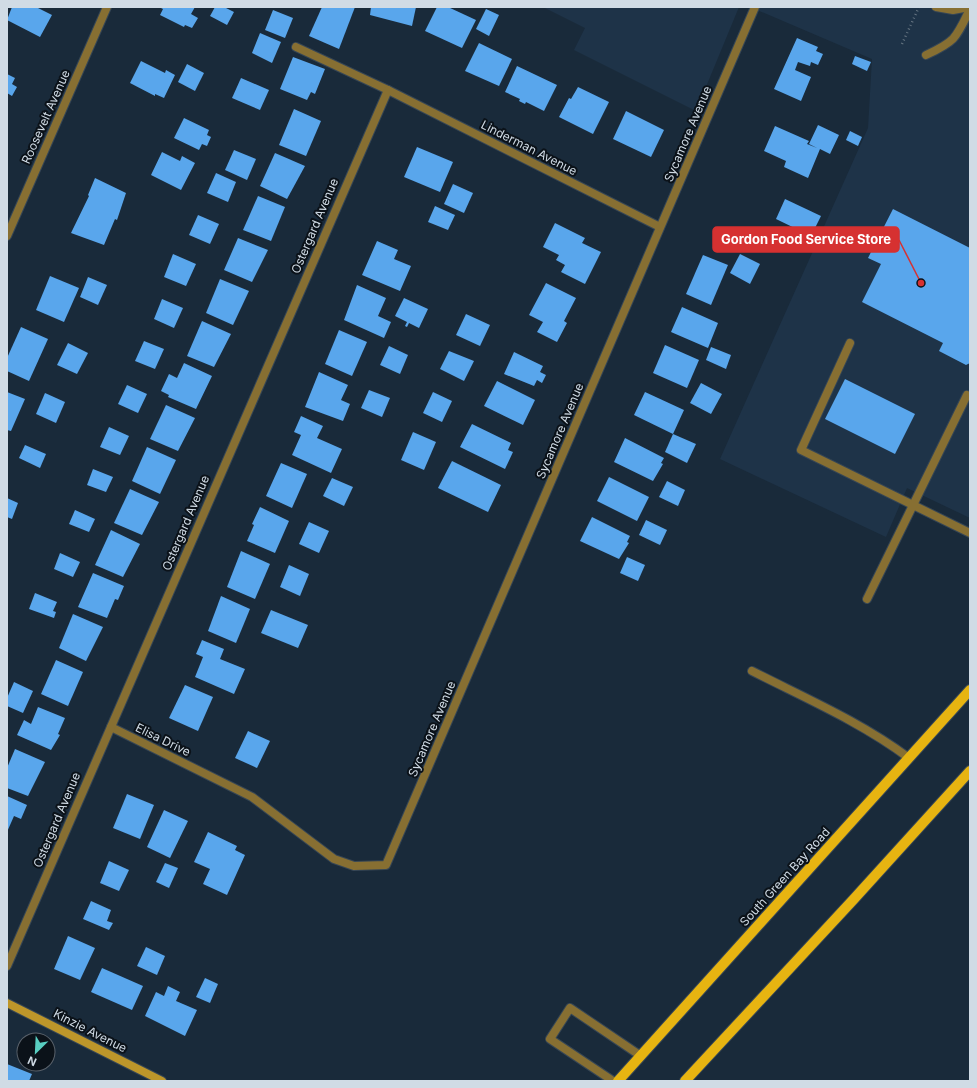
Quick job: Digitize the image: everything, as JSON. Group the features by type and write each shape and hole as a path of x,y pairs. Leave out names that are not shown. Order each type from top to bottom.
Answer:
{"main road":[{"name":"South Green Bay Road","path":"618,1081 970,690"},
{"path":"685,1081 970,771"}],"street":[{"name":"Roosevelt Avenue","path":"7,236 107,7"},
{"name":"Sycamore Avenue","path":"386,865 755,7"},
{"path":"926,55 949,44 959,33 969,8 953,10 936,7"},
{"name":"Linderman Avenue","path":"296,47 388,90 660,227"},
{"name":"Ostergard Avenue","path":"7,966 388,90"},
{"path":"850,343 800,450 970,533"},
{"path":"867,599 914,505 966,395"},
{"path":"752,671 844,716 879,737 909,758"},
{"name":"Elisa Drive","path":"111,727 252,797 334,859 354,866 386,865"},
{"name":"Kinzie Avenue","path":"7,1003 162,1081"},
{"path":"613,1081 550,1039 570,1008 641,1056"}],"path":[{"path":"902,44 919,7"}],"shaded area":[{"path":"543,7 739,7 696,111 574,50 585,28"},
{"path":"750,7 970,7 970,518 907,488 886,537 720,459 868,128 872,59"}],"building":[{"path":"12,7 36,7 52,15 40,37 7,20"},
{"path":"159,7 195,7 191,14 198,18 192,28 185,25 184,27 160,15 163,9"},
{"path":"215,7 224,7 234,12 227,25 210,16"},
{"path":"322,7 355,7 339,49 309,36"},
{"path":"371,7 416,7 412,26 370,15"},
{"path":"437,7 448,7 476,20 462,48 425,31"},
{"path":"486,9 499,15 489,36 476,29"},
{"path":"273,10 293,18 285,38 265,30"},
{"path":"260,33 281,42 272,63 252,53"},
{"path":"797,38 818,47 816,51 823,54 818,65 811,62 810,66 798,62 795,70 811,77 801,101 774,89"},
{"path":"479,43 512,59 499,86 465,71"},
{"path":"855,56 871,62 867,71 852,64"},
{"path":"293,57 325,69 315,94 311,92 307,100 280,89"},
{"path":"141,61 165,73 166,70 175,75 164,98 155,94 155,96 130,83"},
{"path":"187,64 204,73 195,91 178,82"},
{"path":"517,66 557,85 544,111 526,102 525,104 519,101 520,99 505,92"},
{"path":"7,74 15,78 12,84 17,87 12,96 7,93"},
{"path":"241,78 269,90 260,110 232,98"},
{"path":"578,87 609,102 593,134 559,117 569,98 571,99"},
{"path":"294,109 321,121 306,156 279,145"},
{"path":"626,111 664,130 651,157 613,139"},
{"path":"184,118 209,130 207,135 211,137 207,146 202,144 199,150 174,138"},
{"path":"818,125 839,135 830,154 820,149 808,178 784,167 786,161 764,151 775,126 809,141 807,144 817,148 809,144"},
{"path":"850,131 862,137 858,146 846,140"},
{"path":"417,147 453,162 440,192 404,177"},
{"path":"234,150 256,159 247,180 225,170"},
{"path":"162,152 180,161 182,156 195,163 181,190 151,175"},
{"path":"275,153 305,166 287,199 260,186"},
{"path":"216,173 236,182 228,202 207,193"},
{"path":"95,178 126,193 117,220 115,219 104,245 71,233 89,196 88,195"},
{"path":"453,184 473,193 464,213 444,204"},
{"path":"258,196 285,207 271,241 243,230"},
{"path":"785,199 821,216 811,236 776,219"},
{"path":"435,206 455,215 448,230 428,222"},
{"path":"893,209 970,248 970,363 966,365 939,351 943,343 862,302 881,264 868,258"},
{"path":"198,215 219,224 210,244 189,235"},
{"path":"555,223 585,238 582,243 601,252 585,284 561,272 565,265 556,260 559,255 543,247"},
{"path":"238,238 268,250 252,282 224,270"},
{"path":"377,241 398,250 394,259 411,266 400,291 362,275"},
{"path":"173,254 196,264 186,286 164,277"},
{"path":"740,254 760,264 750,284 730,273"},
{"path":"703,255 728,265 711,305 686,294"},
{"path":"50,276 79,288 64,322 36,310"},
{"path":"88,277 107,285 98,305 80,297"},
{"path":"220,279 249,291 233,325 206,313"},
{"path":"546,283 576,298 564,321 567,323 557,342 537,332 543,322 529,315"},
{"path":"357,285 386,298 378,316 391,322 384,338 344,320"},
{"path":"404,298 428,309 419,328 409,323 407,327 405,326 407,322 395,316"},
{"path":"162,299 183,308 174,328 154,319"},
{"path":"682,307 718,323 708,348 671,332"},
{"path":"466,314 490,325 480,346 456,335"},
{"path":"202,321 231,334 214,367 187,356"},
{"path":"21,327 48,339 29,381 7,371 7,358"},
{"path":"339,330 367,342 352,376 325,364"},
{"path":"144,341 164,349 155,369 135,361"},
{"path":"68,343 88,353 77,374 57,365"},
{"path":"665,345 699,360 687,388 653,373"},
{"path":"389,346 408,355 400,374 380,365"},
{"path":"711,347 731,355 726,369 706,360"},
{"path":"449,351 474,361 464,381 440,369"},
{"path":"514,352 543,366 540,372 546,375 542,383 537,380 534,386 504,374"},
{"path":"184,363 212,376 196,409 168,397 169,395 161,391 169,374 177,378"},
{"path":"319,372 348,385 341,400 350,404 343,421 305,407"},
{"path":"845,379 915,414 895,454 825,419"},
{"path":"497,381 535,400 523,425 484,406"},
{"path":"701,383 722,394 711,414 690,403"},
{"path":"127,385 147,394 138,413 118,404"},
{"path":"369,390 390,398 382,417 361,408"},
{"path":"7,392 25,399 11,431 7,430"},
{"path":"433,392 452,401 442,422 423,413"},
{"path":"645,392 684,410 673,434 634,415"},
{"path":"45,393 65,402 56,423 36,414"},
{"path":"166,405 195,418 178,451 150,439"},
{"path":"301,416 323,426 317,438 342,449 331,473 292,455 301,435 294,432"},
{"path":"472,424 511,443 508,450 513,452 505,469 460,447"},
{"path":"109,427 129,436 120,455 100,447"},
{"path":"413,432 436,442 424,470 401,460"},
{"path":"673,434 696,444 687,463 665,452"},
{"path":"625,438 664,458 661,463 663,464 653,481 614,462"},
{"path":"25,445 46,454 40,468 19,458"},
{"path":"147,447 176,460 160,494 132,481"},
{"path":"452,461 501,485 488,512 438,488"},
{"path":"281,463 307,474 292,508 266,496"},
{"path":"93,469 113,477 106,492 87,485"},
{"path":"609,477 649,497 637,521 597,501"},
{"path":"332,478 353,487 344,506 323,496"},
{"path":"667,481 685,490 678,506 659,497"},
{"path":"130,489 159,502 142,535 114,523"},
{"path":"7,498 18,503 12,519 7,517"},
{"path":"260,507 289,521 275,553 247,541 254,525 252,524"},
{"path":"75,510 95,519 89,532 69,524"},
{"path":"592,517 630,536 627,542 629,543 619,559 580,541"},
{"path":"646,520 667,530 660,545 639,535"},
{"path":"309,522 329,531 319,553 299,544"},
{"path":"111,530 140,544 123,577 95,565"},
{"path":"241,551 270,564 255,599 227,587"},
{"path":"60,553 80,562 73,577 54,569"},
{"path":"627,557 645,565 638,581 620,573"},
{"path":"289,565 309,574 300,596 280,587"},
{"path":"93,573 124,586 118,600 115,599 107,618 78,607"},
{"path":"35,593 57,602 53,611 56,612 54,618 29,609"},
{"path":"221,596 250,609 236,643 208,631"},
{"path":"271,610 308,625 298,648 261,633"},
{"path":"73,614 103,627 86,661 59,648"},
{"path":"202,640 224,649 220,659 245,669 234,694 195,677 203,657 196,654"},
{"path":"56,660 83,672 68,706 41,694"},
{"path":"14,682 33,691 23,713 7,706 7,698"},
{"path":"185,685 213,697 198,731 169,718"},
{"path":"38,707 65,718 58,734 60,735 51,750 17,735 24,720 31,724"},
{"path":"248,731 270,741 257,768 235,758"},
{"path":"15,749 45,762 28,796 7,788 7,768"},
{"path":"127,794 154,805 140,839 113,828"},
{"path":"7,796 27,805 21,819 14,816 7,832"},
{"path":"164,810 188,821 170,858 147,847"},
{"path":"208,832 237,846 235,850 245,855 227,895 203,884 210,869 194,862"},
{"path":"109,861 129,870 119,891 100,883"},
{"path":"165,863 178,868 169,888 156,882"},
{"path":"91,901 111,910 107,921 113,923 109,930 83,919"},
{"path":"68,936 95,948 80,980 54,969"},
{"path":"146,947 165,956 157,975 137,966"},
{"path":"102,968 143,986 132,1010 91,992"},
{"path":"205,978 218,984 210,1003 196,997"},
{"path":"168,986 180,992 176,1001 197,1010 185,1036 145,1016 156,992 164,996"},
{"path":"7,1064 16,1068 16,1072 27,1072 32,1074 29,1081 7,1081"}],"place":[{"name":"Gordon Food Service Store","path":"921,283"}]}
